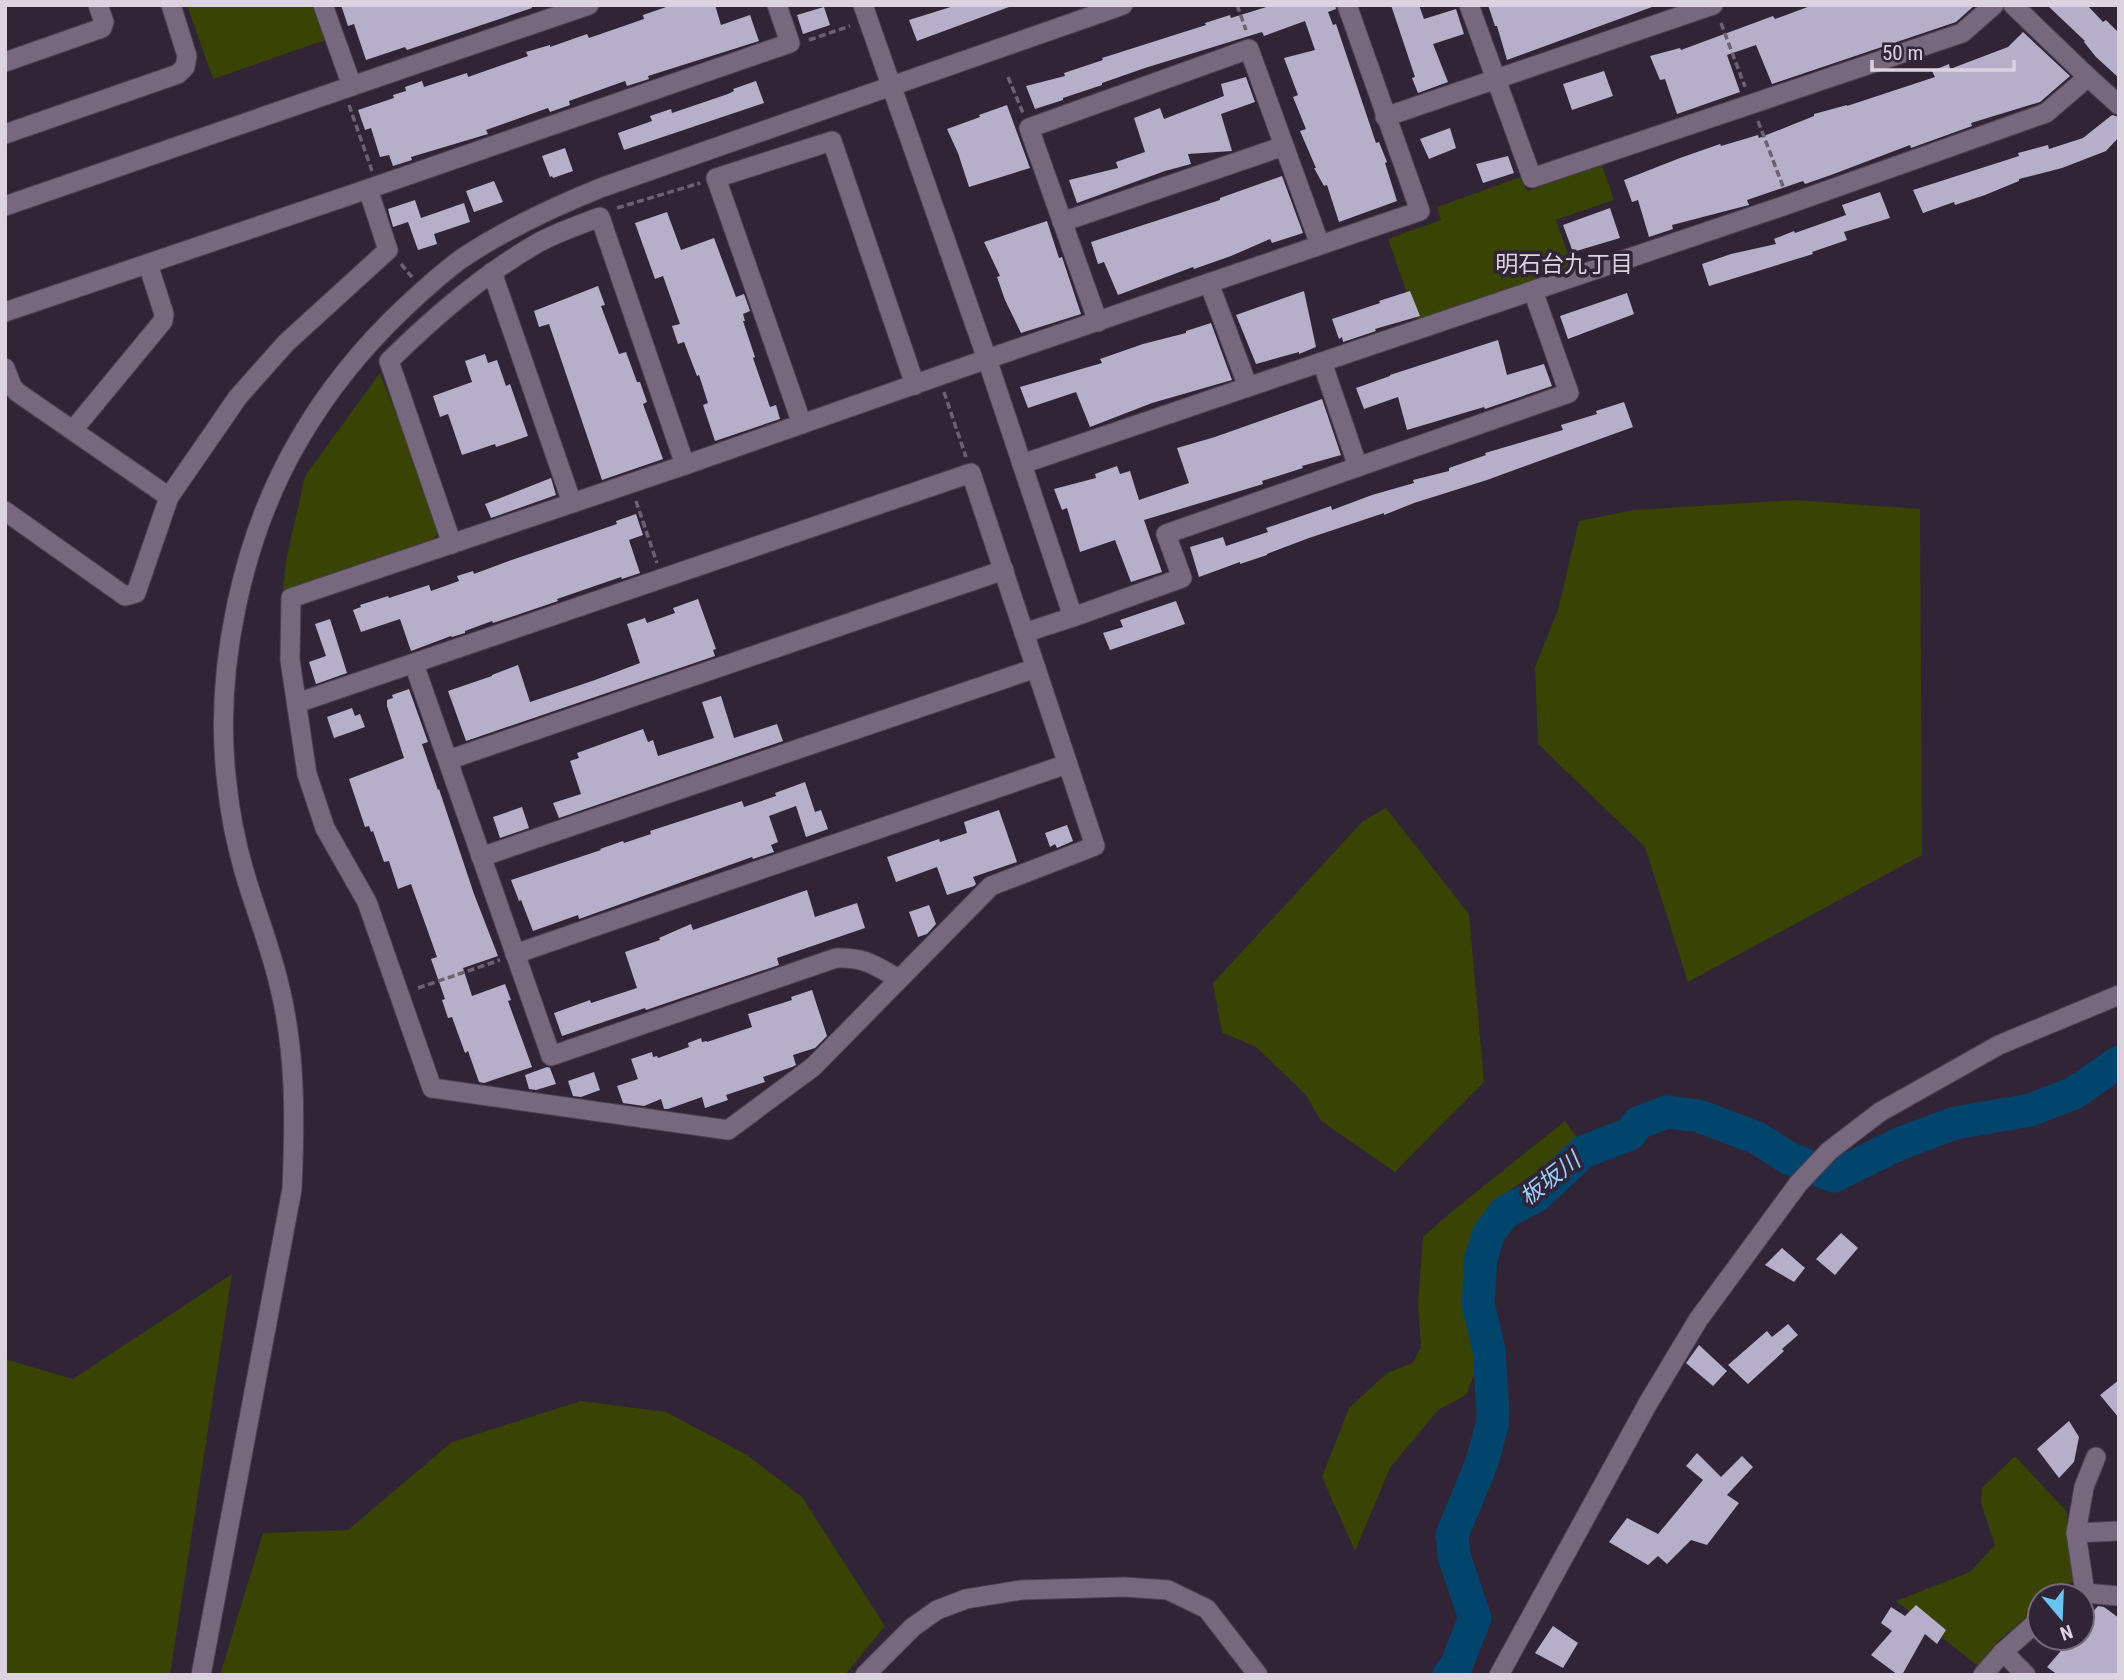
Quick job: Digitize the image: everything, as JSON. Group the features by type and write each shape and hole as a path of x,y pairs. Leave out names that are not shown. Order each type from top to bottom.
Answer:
{"street":[{"path":"5,62 102,28 104,22 98,5"},
{"path":"5,134 178,74 185,67 187,57 171,5"},
{"path":"323,5 348,88"},
{"path":"5,206 589,5"},
{"path":"5,312 790,43 777,5"},
{"path":"863,5 987,359 1073,617"},
{"path":"201,1675 292,1189 295,1102 293,1067 280,986 244,870 226,782 224,720 227,664 236,608 252,549 272,492 299,438 334,385 378,333 418,295 460,261 503,233 545,211 616,183 1123,5"},
{"path":"298,703 971,472 1095,846 991,886 813,1067 728,1130 432,1088 367,902 325,828 307,775 290,660 291,598 631,484 1420,211 1347,5"},
{"path":"1469,5 1532,178 1962,33 1994,5"},
{"path":"1385,117 1713,5"},
{"path":"2014,5 2119,105"},
{"path":"1098,322 1028,128 1249,49 1320,245"},
{"path":"1021,464 1533,291 2046,113 2088,77"},
{"path":"802,424 716,178 832,141 915,385"},
{"path":"1062,222 1284,146"},
{"path":"5,511 125,596 136,593 169,497 253,378 286,342 388,250 372,187"},
{"path":"452,544 389,361 428,323 492,272 538,243 600,217 685,465"},
{"path":"73,430 163,321 164,314 148,264"},
{"path":"492,272 572,503"},
{"path":"1209,283 1248,387"},
{"path":"1024,633 1182,578 1166,534 1569,393 1533,291"},
{"path":"1322,362 1358,467"},
{"path":"5,368 17,392 169,497"},
{"path":"448,761 1004,570"},
{"path":"414,663 551,1056 836,958 866,960 899,979"},
{"path":"481,857 1036,668"},
{"path":"515,954 1068,764"},
{"path":"1499,1675 1647,1405 1698,1320 1798,1184 1822,1158 1880,1112 1999,1045 2119,995"},
{"path":"2079,1582 2076,1532 2084,1487 2096,1457"},
{"path":"2076,1532 2119,1531"},
{"path":"865,1675 913,1627 937,1610 966,1599 1020,1590 1125,1587 1168,1590 1206,1609 1258,1675"},
{"path":"2096,1595 2119,1596"},
{"path":"1983,1675 2026,1631"},
{"path":"2003,1652 2026,1675"}],"path":[{"path":"1237,5 1250,40 1249,49"},
{"path":"828,34 850,26"},
{"path":"1008,77 1028,128"},
{"path":"348,88 372,187"},
{"path":"600,217 619,207 716,178"},
{"path":"939,377 971,472"},
{"path":"631,484 663,578"},
{"path":"400,995 515,954"}],"green space":[{"path":"187,5 314,5 326,40 213,79"},
{"path":"1602,165 1614,200 1556,220 1573,268 1417,322 1388,239 1441,220 1437,207 1521,177 1527,191"},
{"path":"380,373 441,527 433,541 283,590 286,561 305,476"},
{"path":"1795,500 1920,509 1922,855 1688,982 1645,847 1538,744 1535,667 1558,610 1579,521 1633,510"},
{"path":"1386,808 1469,914 1484,1082 1395,1172 1321,1121 1305,1094 1255,1046 1222,1033 1213,983 1363,821"},
{"path":"1565,1121 1580,1142 1506,1193 1473,1237 1476,1370 1466,1395 1438,1410 1390,1468 1355,1551 1322,1477 1349,1408 1387,1373 1413,1363 1421,1347 1418,1304 1423,1237"},
{"path":"232,1274 170,1675 5,1675 5,1359 73,1379"},
{"path":"581,1401 666,1412 747,1455 802,1497 885,1626 845,1675 220,1675 263,1533 348,1530 452,1442"},
{"path":"2015,1456 2067,1512 2069,1544 2076,1577 2072,1582 2026,1582 2026,1618 1998,1641 1978,1666 1896,1601 1970,1572 1995,1545 1981,1503 1982,1488"}],"building":[{"path":"341,5 531,5 532,8 407,50 405,47 366,60 354,24 348,26"},
{"path":"672,5 715,5 721,25 750,15 759,41 648,76 649,79 627,86 625,81 569,101 570,105 550,112 548,108 486,130 488,134 411,157 412,160 393,166 389,155 380,157 371,128 365,130 358,110 394,98 393,95 406,91 405,87 422,81 424,87 467,73 468,77 528,56 526,52 587,34 589,38 644,19 643,15"},
{"path":"957,5 1009,7 917,41 909,20"},
{"path":"1273,5 1335,5 1336,9 1328,12 1333,25 1336,24 1376,143 1379,142 1387,162 1385,163 1397,201 1339,222 1327,185 1324,186 1314,168 1300,131 1306,129 1293,97 1298,95 1284,58 1315,50 1305,21 1264,36 1262,32 1145,68 1035,109 1026,86 1065,76 1064,73 1103,60 1102,58 1206,25 1205,23"},
{"path":"1391,5 1419,5 1424,19 1456,9 1464,34 1433,44 1448,82 1418,93"},
{"path":"1488,5 1652,5 1652,7 1507,60"},
{"path":"1813,5 1975,5 1956,22 1772,84 1756,45 1727,55 1740,92 1677,114 1665,79 1660,80 1650,56 1680,48 1681,50 1773,16 1775,19"},
{"path":"2047,5 2087,5 2103,22 2106,20 2119,33 2119,78 2096,57 2085,41"},
{"path":"824,7 830,25 803,34 797,15"},
{"path":"2023,32 2070,76 2040,102 1971,123 1972,126 1911,148 1910,145 1805,184 1803,181 1747,200 1749,205 1672,225 1673,229 1649,237 1638,200 1632,202 1624,180 1720,144 1721,146 1758,135 1759,138 1814,114 1935,77 1932,71 1949,64 1950,69 2008,47"},
{"path":"1604,71 1613,96 1572,110 1563,84"},
{"path":"1246,77 1255,102 1221,114 1232,151 1188,154 1191,164 1077,203 1069,180 1118,168 1116,162 1145,152 1134,118 1160,108 1164,119 1224,96 1221,84"},
{"path":"756,81 764,103 624,150 618,133 652,121 650,116 671,109 672,113 728,94 734,91 733,89"},
{"path":"1007,105 1030,168 969,187 947,129"},
{"path":"2112,115 2119,117 2119,137 2106,151 2062,168 2019,179 1985,195 1923,213 1913,190 2019,156 2018,153 2048,145 2049,149 2083,138"},
{"path":"1450,128 1456,148 1429,159 1420,139"},
{"path":"565,148 573,171 550,177 542,156"},
{"path":"1508,156 1514,173 1483,183 1476,164"},
{"path":"1282,176 1303,233 1272,243 1270,239 1231,256 1118,295 1104,262 1098,264 1091,242 1220,200"},
{"path":"494,181 503,202 474,212 466,191"},
{"path":"1880,192 1890,218 1844,232 1847,240 1812,252 1813,254 1709,286 1702,264 1776,244 1774,239 1846,215 1842,205"},
{"path":"415,200 421,218 464,203 470,222 434,234 437,244 418,250 408,222 393,227 388,209"},
{"path":"1610,208 1620,238 1573,252 1563,225"},
{"path":"667,212 681,250 714,238 736,297 744,294 750,311 743,314 743,321 755,357 753,358 770,407 776,405 780,419 715,441 703,405 708,403 699,375 697,376 684,342 678,344 672,326 680,324 663,276 655,279 635,223"},
{"path":"1047,221 1081,314 1021,333 1005,300 997,277 1000,276 984,242"},
{"path":"598,286 605,305 601,306 619,354 626,352 637,382 640,382 647,402 643,404 663,459 602,480 549,324 539,327 534,311"},
{"path":"1304,291 1316,347 1299,354 1256,364 1236,315"},
{"path":"1410,291 1420,316 1343,342 1342,337 1339,339 1332,319"},
{"path":"1627,293 1634,314 1568,339 1560,316"},
{"path":"1211,323 1232,380 1152,403 1090,427 1076,392 1028,408 1020,387 1102,363 1100,359"},
{"path":"1498,340 1507,375 1544,364 1552,386 1485,409 1484,407 1407,430 1398,397 1364,409 1356,388"},
{"path":"485,354 488,363 497,360 506,386 510,384 528,436 462,455 448,414 440,417 433,396 472,382 465,361"},
{"path":"1322,399 1341,455 1302,466 1303,468 1262,481 1263,484 1144,520 1162,572 1131,582 1115,540 1080,552 1067,508 1062,510 1054,489 1096,478 1095,474 1117,466 1120,474 1130,471 1139,500 1189,483 1177,448"},
{"path":"1624,402 1633,427 1487,480 1199,577 1190,547 1223,537 1226,546 1268,532 1266,528 1331,506 1332,510 1414,483 1413,480 1449,471 1449,468 1486,455 1485,453 1563,430 1561,425"},
{"path":"551,478 556,495 491,518 485,504"},
{"path":"636,514 643,535 629,540 640,573 622,579 621,577 411,651 400,619 361,632 353,610 361,607 360,605 429,585 431,591 459,581 457,576 473,571 474,574 617,524 616,521"},
{"path":"698,599 716,649 713,650 715,656 466,741 448,691 518,665 530,702 595,680 640,663 627,624 645,618 647,623 675,613 673,608"},
{"path":"1176,601 1185,624 1110,650 1103,633 1123,627 1120,620"},
{"path":"330,619 347,673 316,684 309,662 326,656 315,624"},
{"path":"409,689 428,742 422,744 498,956 463,968 472,996 505,984 511,1000 508,1001 532,1067 484,1083 479,1082 452,1017 448,1018 442,1000 445,999 431,959 437,957 411,884 398,889 389,861 384,862 373,831 371,832 369,826 365,827 349,779 404,758 387,700 393,698 392,695"},
{"path":"721,696 734,738 777,724 783,741 559,818 553,803 581,794 570,761 579,758 577,753 643,729 648,742 653,740 658,756 714,738 702,702"},
{"path":"352,708 355,716 360,714 365,727 334,738 327,717"},
{"path":"805,782 815,812 821,810 828,829 806,837 796,806 769,816 778,842 771,845 774,852 753,859 752,857 579,919 578,915 533,931 511,880 742,801 744,807"},
{"path":"522,807 529,828 500,838 493,817"},
{"path":"999,810 1017,862 973,877 976,884 974,886 947,895 937,867 896,882 887,857 939,839 940,842 967,833 964,822"},
{"path":"1067,825 1073,841 1057,848 1055,844 1050,847 1045,833"},
{"path":"807,890 815,917 857,903 865,928 777,958 779,965 562,1036 554,1013 637,988 625,952 660,940 659,938 691,924 693,930"},
{"path":"929,905 936,924 927,934 918,937 909,912"},
{"path":"812,990 827,1036 815,1048 793,1055 796,1065 763,1077 765,1082 726,1095 728,1100 705,1108 702,1097 668,1109 664,1109 661,1099 644,1106 623,1103 617,1086 638,1079 631,1059 652,1052 653,1057 658,1058 689,1047 688,1043 701,1038 702,1042 707,1042 752,1027 748,1014 792,1000 791,997"},
{"path":"550,1068 556,1084 536,1090 529,1089 525,1075"},
{"path":"594,1072 600,1090 581,1097 573,1096 568,1081"},
{"path":"1841,1233 1858,1248 1835,1275 1816,1259"},
{"path":"1782,1248 1805,1268 1794,1282 1765,1265"},
{"path":"1788,1324 1798,1335 1748,1384 1728,1365 1767,1331 1772,1337"},
{"path":"1699,1345 1727,1371 1713,1386 1686,1363"},
{"path":"2119,1380 2119,1418 2100,1395"},
{"path":"2069,1421 2079,1437 2074,1462 2059,1478 2037,1449"},
{"path":"1697,1453 1721,1477 1742,1456 1753,1467 1727,1495 1739,1503 1707,1545 1691,1540 1667,1564 1658,1556 1648,1565 1609,1542 1627,1518 1658,1534 1703,1480 1686,1466"},
{"path":"1916,1605 1946,1630 1937,1644 1925,1634 1902,1675 1898,1675 1871,1655 1892,1631 1881,1623 1891,1607 1905,1616"},
{"path":"2104,1607 2119,1618 2119,1675 2058,1675 2047,1667 2060,1652 2096,1652 2096,1608"},
{"path":"1553,1626 1578,1643 1563,1668 1535,1653"}],"waterway":[{"name":"板坂川","path":"1449,1675 1456,1666 1475,1618 1454,1556 1452,1535 1481,1465 1492,1426 1489,1350 1478,1304 1481,1258 1489,1233 1505,1212 1536,1196 1583,1152 1630,1134 1638,1123 1667,1112 1699,1116 1757,1138 1790,1159 1834,1176 1899,1144 1955,1123 2031,1110 2074,1093 2119,1062"}],"district":[{"name":"明石台九丁目","path":"1564,264"}]}
